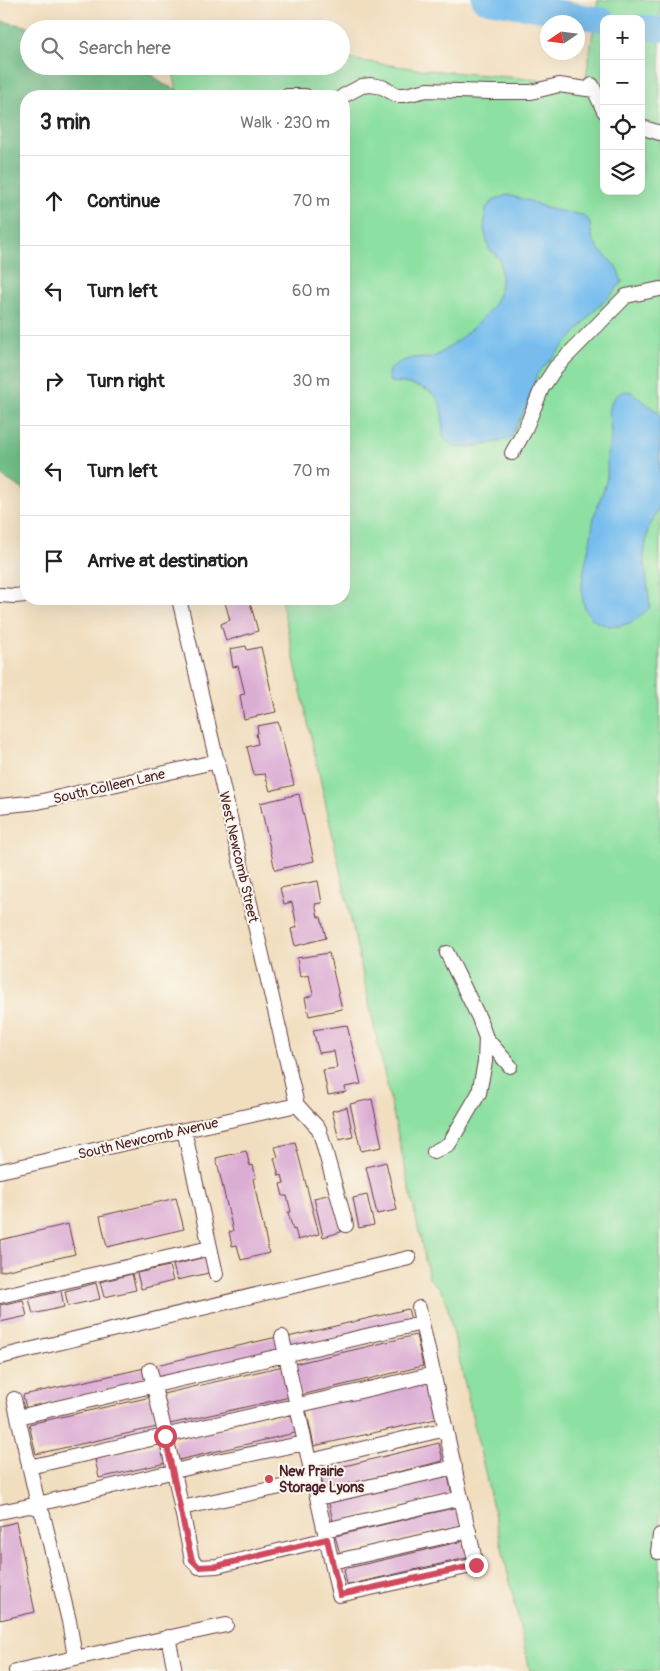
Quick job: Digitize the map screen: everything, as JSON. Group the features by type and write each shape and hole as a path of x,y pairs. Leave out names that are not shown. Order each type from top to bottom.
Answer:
{"street":[{"path":"350,92 362,86 371,85 382,87 397,95 426,90 531,92 559,85 593,88 601,105"},
{"path":"645,128 660,133"},
{"path":"512,452 524,432 542,388 556,367 626,296 660,289"},
{"path":"0,595 20,596"},
{"name":"West Newcomb Street","path":"180,605 297,1105"},
{"name":"South Colleen Lane","path":"0,806 38,802 218,761"},
{"path":"447,953 479,1018 486,1038 510,1066"},
{"path":"434,1152 449,1144 479,1093 485,1062 486,1038"},
{"path":"297,1105 319,1129 346,1225"},
{"name":"South Newcomb Avenue","path":"0,1171 297,1105"},
{"path":"184,1130 216,1274"},
{"path":"0,1296 210,1248"},
{"path":"0,1357 409,1258"},
{"path":"282,1337 340,1595 476,1565 419,1308"},
{"path":"18,1417 422,1323"},
{"path":"150,1370 174,1471 192,1560 199,1567 217,1566 326,1534 461,1498"},
{"path":"29,1467 434,1374"},
{"path":"14,1399 29,1467 34,1505"},
{"path":"310,1462 446,1429"},
{"path":"0,1512 174,1471 305,1443"},
{"path":"318,1498 455,1467"},
{"path":"181,1508 314,1480"},
{"path":"34,1505 39,1508 43,1515 70,1621 75,1657"},
{"path":"332,1562 469,1531"},
{"path":"660,1535 658,1552 660,1550"},
{"path":"16,1671 226,1625"},
{"path":"168,1637 175,1671"}],"green space":[{"path":"598,0 660,0 660,1671 530,1671 447,1305 440,1289 429,1278 282,605 350,605 350,90 177,90 174,75 350,75 350,59 418,69 585,84"},
{"path":"0,21 20,25 20,75 153,75 163,84 177,90 20,90 20,487 0,475"}],"water":[{"path":"507,195 530,201 549,209 583,215 590,222 592,237 595,243 616,267 622,282 537,374 528,403 510,439 481,446 458,447 443,438 442,412 438,399 422,388 409,384 390,382 388,373 392,367 402,361 414,358 431,358 440,353 477,324 492,307 501,286 501,275 500,259 489,249 484,229 486,208 494,200"},
{"path":"625,391 631,392 660,414 660,505 648,530 644,555 650,607 628,624 611,626 598,622 590,616 582,597 582,585 594,518 607,479 607,455 611,442 611,404 618,394"}],"building":[{"path":"226,605 251,605 258,631 226,641 221,624 230,620"},
{"path":"246,646 247,650 261,647 276,712 244,719 240,695 245,694 238,666 233,667 230,649"},
{"path":"278,722 294,785 270,791 265,774 254,775 247,747 258,744 257,726"},
{"path":"299,794 314,861 275,870 260,803"},
{"path":"318,881 322,903 315,904 318,917 321,917 326,938 295,946 291,929 297,927 292,902 284,904 280,888"},
{"path":"329,953 342,1009 309,1016 305,998 313,995 309,975 300,977 297,958"},
{"path":"347,1025 361,1084 345,1087 346,1092 328,1095 323,1070 337,1068 334,1051 319,1053 313,1030"},
{"path":"372,1099 382,1147 361,1151 350,1104"},
{"path":"347,1107 353,1137 339,1140 332,1111"},
{"path":"295,1142 319,1234 298,1240 288,1212 291,1212 287,1196 283,1196 280,1184 284,1183 282,1175 279,1176 274,1158 278,1157 275,1147"},
{"path":"246,1151 250,1166 253,1165 256,1178 253,1179 269,1253 241,1260 237,1245 232,1246 229,1232 233,1231 216,1158"},
{"path":"386,1162 397,1210 377,1214 366,1167"},
{"path":"332,1194 341,1232 323,1237 314,1198"},
{"path":"367,1195 374,1225 359,1228 353,1198"},
{"path":"176,1198 184,1229 107,1247 100,1216"},
{"path":"68,1224 75,1254 0,1272 0,1240"},
{"path":"205,1257 209,1273 177,1280 173,1265"},
{"path":"169,1266 173,1281 141,1289 137,1273"},
{"path":"132,1274 136,1290 104,1297 100,1282"},
{"path":"96,1283 100,1299 68,1306 65,1291"},
{"path":"61,1291 64,1307 33,1314 29,1299"},
{"path":"23,1300 27,1316 0,1322 0,1305"},
{"path":"408,1309 411,1320 291,1347 288,1337"},
{"path":"416,1335 423,1366 301,1395 294,1364"},
{"path":"277,1337 280,1350 159,1377 156,1365"},
{"path":"283,1366 290,1397 170,1424 163,1394"},
{"path":"145,1368 148,1380 26,1408 23,1395"},
{"path":"428,1382 436,1419 314,1446 306,1409"},
{"path":"151,1397 157,1427 36,1454 29,1424"},
{"path":"295,1413 299,1432 179,1460 174,1441"},
{"path":"439,1443 443,1461 324,1490 320,1472"},
{"path":"161,1444 166,1463 99,1478 95,1459"},
{"path":"448,1476 452,1494 333,1522 329,1503"},
{"path":"457,1507 461,1525 340,1554 335,1536"},
{"path":"16,1522 35,1612 0,1620 0,1526"},
{"path":"463,1541 467,1558 347,1585 344,1569"}],"waterway":[{"path":"484,0 600,19"},
{"path":"645,28 660,30"}],"place":[{"name":"New Prairie Storage Lyons","path":"269,1479"}],"route":[{"path":"165,1436 192,1560 199,1567 217,1566 327,1539 340,1595 476,1565"}]}
